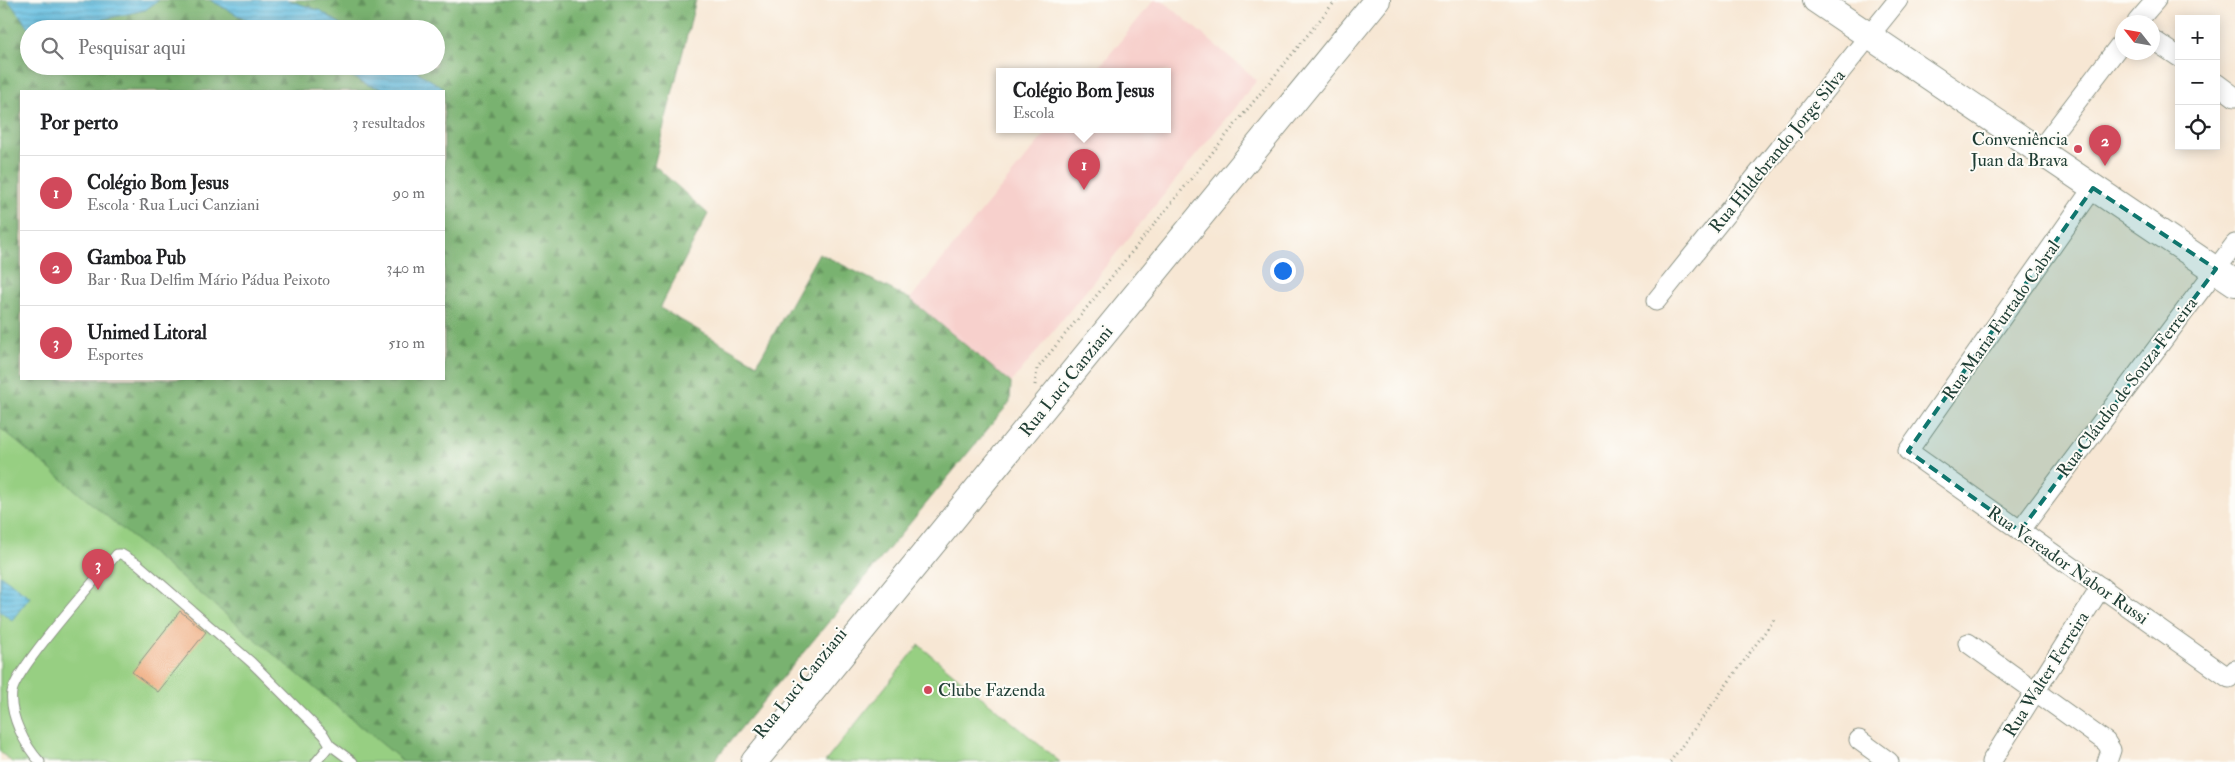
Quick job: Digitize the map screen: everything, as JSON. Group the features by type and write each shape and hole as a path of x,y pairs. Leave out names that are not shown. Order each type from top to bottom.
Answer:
{"main road":[{"name":"Rua Luci Canziani","path":"744,761 1033,398 1358,0"},
{"name":"Rua Luci Canziani","path":"744,761 1377,0"},
{"path":"1816,0 1868,38 2225,276"}],"street":[{"name":"Rua Hildebrando Jorge Silva","path":"1656,301 1898,0"},
{"path":"2143,15 2156,0"},
{"path":"2160,44 2175,54"},
{"path":"2039,151 2115,51"},
{"path":"2220,86 2235,96"},
{"name":"Rua Maria Furtado Cabral","path":"1908,451 2093,188"},
{"name":"Rua Cláudio de Souza Ferreira","path":"2020,531 2225,276 2235,244"},
{"name":"Rua Vereador Nabor Russi","path":"1908,451 2101,587 2232,674"},
{"name":"Rua Walter Ferreira","path":"1992,762 2034,690 2101,587"},
{"path":"1968,643 2106,742 2111,750 2107,762"},
{"path":"1859,740 1883,760"}],"lane":[{"path":"40,762 17,728 12,692 27,665 117,554 121,554 138,564 251,662 324,735 330,745 353,762"},
{"path":"316,762 330,745"}],"path":[{"path":"1033,398 1037,369 1336,0"},
{"path":"1670,762 1776,617"}],"highlighted area":[{"path":"2093,188 2216,269 2020,531 1908,451"}],"shaded area":[{"path":"1154,0 1162,0 1257,80 1011,383 910,299 1046,133 1171,133 1171,68 1098,68"}],"green space":[{"path":"0,0 8,0 23,20 20,20 20,75 350,75 368,85 389,90 20,90 20,380 445,380 445,90 422,75 445,75 445,20 334,20 321,11 288,0 696,0 654,165 708,214 660,308 757,364 819,253 910,299 1011,383 1010,402 713,762 404,762 0,428"},
{"path":"159,0 210,0 247,20 99,20 145,10"},
{"path":"0,428 404,762 12,762 0,752"},
{"name":"Clube Fazenda","path":"919,645 1060,762 825,762"}],"water":[{"path":"8,0 159,0 145,10 100,20 23,20"},
{"path":"210,0 288,0 321,11 334,20 247,20"},
{"path":"350,75 422,75 443,88 443,90 389,90 368,85"},
{"path":"0,575 30,597 12,620 0,611"}],"building":[{"path":"180,611 206,632 158,692 132,672"}],"place":[{"name":"Conveniência Juan da Brava","path":"2078,149"},
{"name":"Gamboa Pub","path":"2105,166"},
{"name":"Colégio Bom Jesus","path":"1084,190"},
{"name":"Unimed Litoral","path":"98,590"},
{"name":"Clube Fazenda","path":"928,690"}]}
